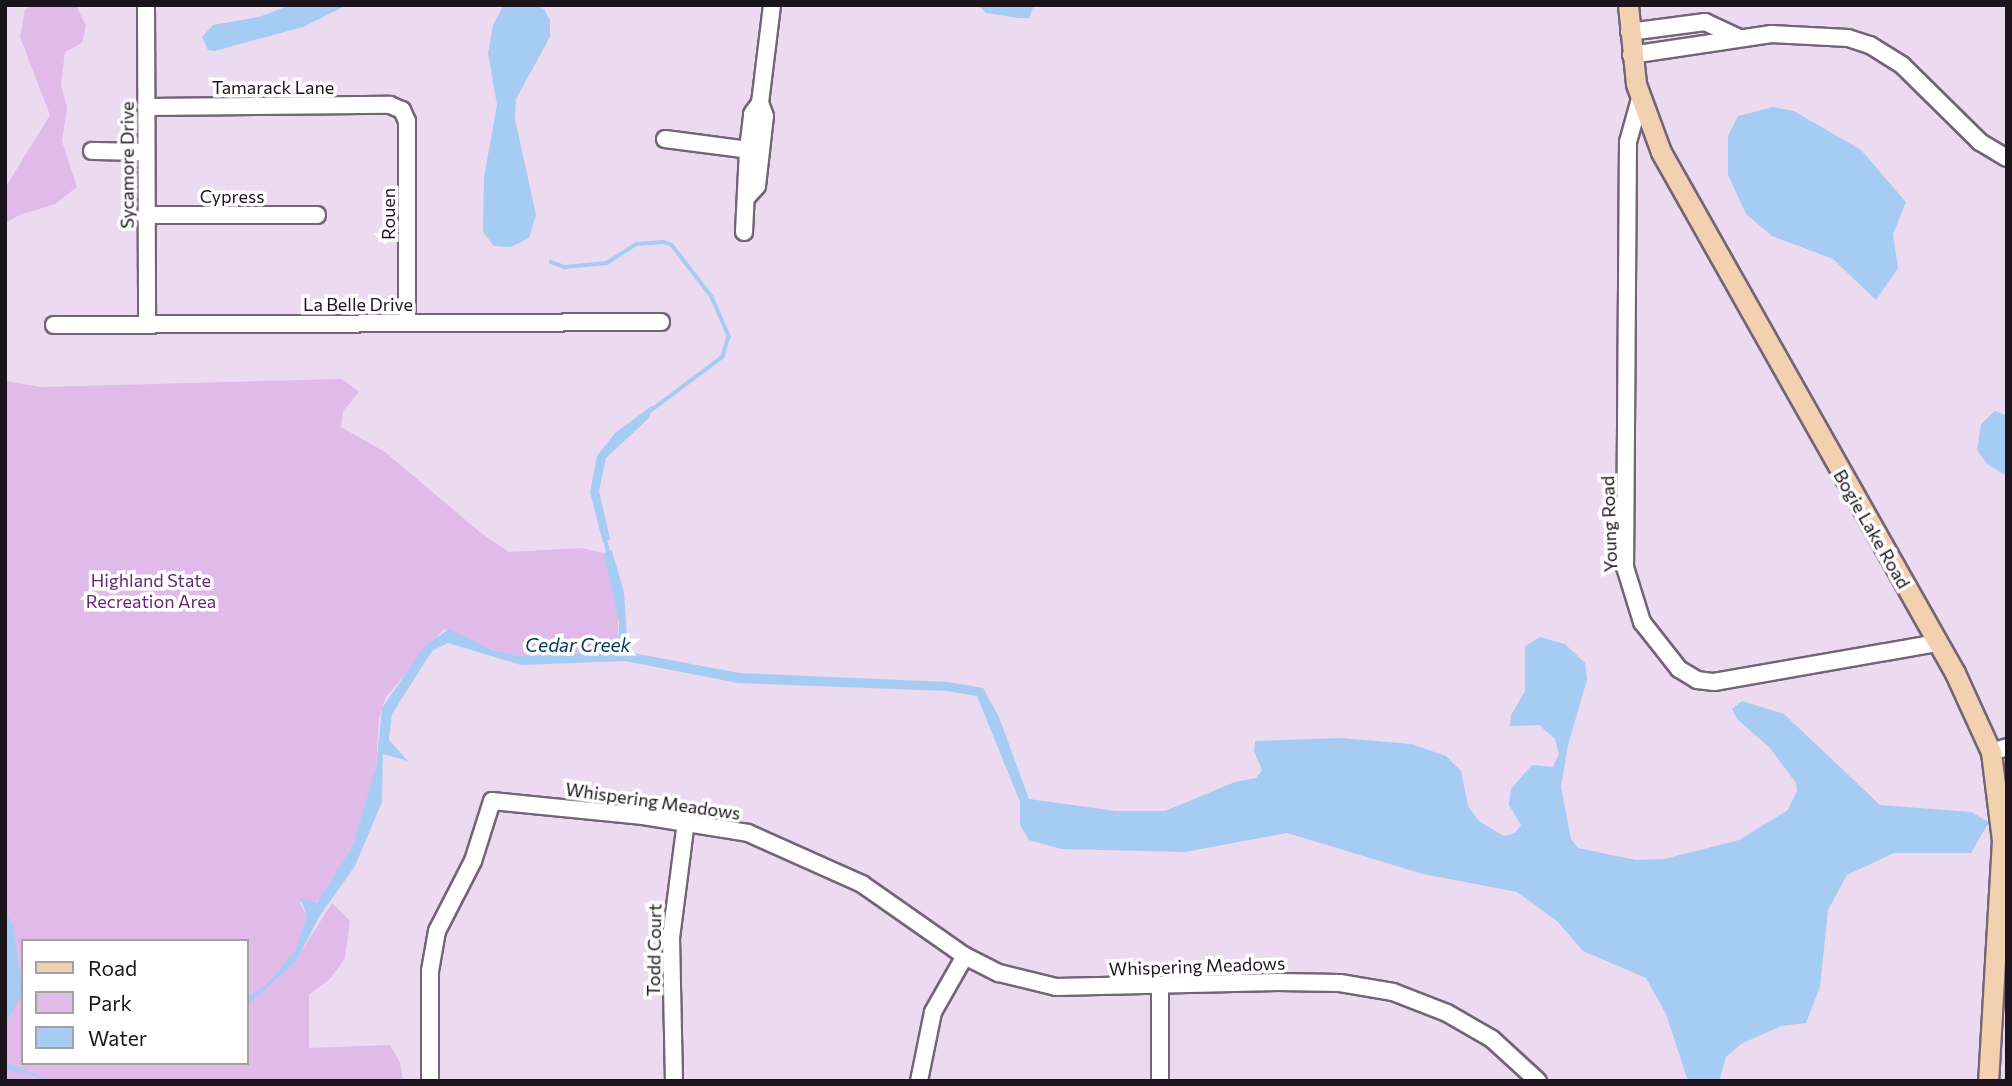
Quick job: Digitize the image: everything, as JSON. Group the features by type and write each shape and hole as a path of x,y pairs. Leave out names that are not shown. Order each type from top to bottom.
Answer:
{"main road":[{"name":"Bogie Lake Road","path":"1628,5 1631,55 1640,99 1686,198 1999,749 2002,840 1988,1081"}],"street":[{"name":"Sycamore Drive","path":"146,5 147,324"},
{"path":"744,232 748,197 757,186 754,150 765,116 760,103 772,5"},
{"path":"1629,32 1705,22 1740,38"},
{"path":"1631,55 1740,38 1824,35 1870,45 1902,65 1980,142 2007,158"},
{"name":"Young Road","path":"1640,99 1627,162 1630,309 1625,567 1642,622 1679,669 1697,680 1714,682 1938,643"},
{"name":"Tamarack Lane","path":"146,107 399,107"},
{"name":"Rouen","path":"399,107 407,121 407,323"},
{"path":"665,139 754,150"},
{"path":"92,151 146,152"},
{"name":"Cypress","path":"147,215 317,215"},
{"name":"La Belle Drive","path":"54,325 661,322"},
{"name":"Whispering Meadows","path":"430,1081 430,981 438,931 473,861 492,801 687,821 748,833 851,878 965,956 999,973 1056,987 1340,983 1393,992 1447,1013 1492,1039 1538,1081"},
{"name":"Todd Court","path":"674,1081 671,938 687,821"},
{"path":"919,1081 933,1012 965,956"},
{"path":"1160,986 1160,1081"}],"green space":[{"path":"32,5 76,5 86,26 82,43 65,52 61,84 67,108 62,141 77,187 55,204 19,215 5,224 5,188 50,115 20,37 25,10"},
{"name":"Highland State Recreation Area","path":"342,379 359,392 343,411 341,427 385,452 481,533 509,552 581,548 604,553 618,608 618,652 522,656 492,650 444,629 386,697 379,718 376,768 353,845 321,898 315,904 305,900 300,903 307,916 295,961 332,903 350,921 345,958 330,979 309,995 309,1048 390,1045 400,1062 403,1081 5,1081 5,381 41,387"}],"water":[{"path":"291,5 347,5 303,27 214,51 208,50 202,37 213,25 259,17"},
{"path":"504,5 534,5 544,9 550,20 550,37 516,99 515,119 536,215 529,238 511,247 494,246 483,232 484,177 497,105 488,53 493,25"},
{"path":"1034,5 1029,18 986,13 980,7"},
{"path":"1773,107 1794,111 1861,150 1906,202 1893,234 1898,268 1876,300 1833,259 1772,236 1746,214 1728,175 1728,136 1738,116"},
{"path":"653,405 649,418 606,458 599,491 610,539 603,543 590,492 597,456 615,433"},
{"path":"1995,411 2007,416 2007,476 1988,465 1977,450 1981,424"},
{"path":"612,551 624,592 628,652 739,673 948,682 983,688 999,717 1029,799 1116,811 1165,811 1235,782 1256,778 1262,770 1254,751 1255,741 1340,738 1411,744 1446,756 1461,771 1468,806 1479,821 1504,836 1515,833 1521,825 1509,805 1511,789 1532,765 1553,767 1559,754 1555,739 1539,725 1510,726 1511,715 1525,691 1525,646 1540,637 1565,644 1585,663 1587,680 1568,745 1561,787 1571,839 1578,848 1636,860 1664,859 1739,840 1788,810 1797,791 1796,783 1770,748 1737,719 1732,709 1742,701 1784,714 1880,805 1971,812 1989,822 1971,853 1894,853 1847,875 1828,910 1820,987 1806,1023 1781,1026 1741,1044 1726,1057 1719,1081 1688,1081 1666,1014 1646,978 1583,951 1557,921 1517,892 1423,874 1287,833 1185,852 1061,849 1029,840 1020,825 1020,802 977,696 947,691 738,683 625,661 521,665 448,643 432,651 392,714 389,740 408,761 383,754 382,802 355,866 319,917 296,961 248,1004 248,996 266,985 296,950 307,916 300,898 317,903 353,845 376,768 382,708 425,646 449,629 492,650 522,656 618,652 619,622 604,553"},
{"path":"5,911 13,925 21,996 5,1025"},
{"path":"5,1063 8,1064 54,1081 5,1069"}],"waterway":[{"path":"551,262 565,267 607,263 636,244 663,242 672,245 712,297 729,336 723,357 651,411"},
{"path":"606,542 608,550"}],"water label":[{"name":"Cedar Creek","path":"578,645"}]}
